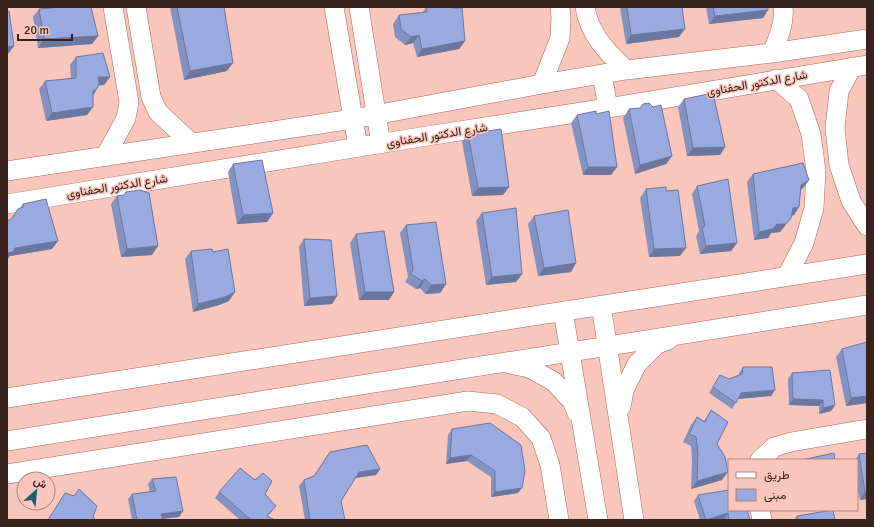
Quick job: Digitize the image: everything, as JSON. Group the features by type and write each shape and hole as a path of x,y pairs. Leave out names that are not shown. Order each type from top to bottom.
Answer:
{"street":[{"path":"105,157 126,118 129,102 112,7"},
{"path":"136,7 151,98 158,112 191,143"},
{"path":"334,7 358,147"},
{"path":"359,7 381,144"},
{"path":"542,84 560,38 560,7"},
{"path":"585,7 586,16 594,36 608,53 626,70"},
{"path":"772,53 782,28 784,15 783,7"},
{"path":"7,171 376,115 626,70 772,53 867,39"},
{"path":"860,66 839,91 835,128 839,165 851,201 867,226"},
{"name":"شارع الدكتور الحفناوى","path":"7,204 608,108 860,66"},
{"path":"602,74 608,108"},
{"path":"776,79 799,99 811,134 816,171 814,208 804,243 787,276"},
{"path":"7,398 867,264"},
{"path":"601,305 609,346 634,520"},
{"path":"7,441 867,305"},
{"path":"563,311 598,520"},
{"path":"619,419 624,390 637,364 657,344 684,334"},
{"path":"503,363 529,368 553,381 572,400 582,425"},
{"path":"7,474 468,401 496,404 522,417 541,438 550,465 559,520"},
{"path":"761,459 774,447 791,442 867,429"}],"building":[{"path":"91,7 98,36 44,39 39,9"},
{"path":"177,7 224,7 233,63 190,71"},
{"path":"627,7 682,7 685,29 631,35"},
{"path":"713,7 768,7 768,10 715,16"},
{"path":"426,8 462,8 465,41 422,49 419,35 411,37 401,29 399,15 427,12"},
{"path":"7,11 9,11 14,46 7,47"},
{"path":"103,53 110,77 98,77 99,84 97,89 93,91 93,107 52,113 45,81 76,78 76,57"},
{"path":"713,93 725,147 693,148 684,99"},
{"path":"649,103 653,107 661,105 672,156 640,165 629,109 640,108 643,104"},
{"path":"596,111 596,114 609,111 617,167 588,167 577,115"},
{"path":"501,129 509,187 478,188 468,134"},
{"path":"262,160 273,213 243,215 233,164"},
{"path":"803,163 809,180 801,185 799,207 793,208 791,218 786,224 777,224 773,229 759,232 753,174"},
{"path":"728,179 737,243 706,246 702,228 705,226 697,186"},
{"path":"666,187 666,191 678,190 686,248 654,249 646,189"},
{"path":"140,190 149,193 158,246 127,249 117,196 124,195 126,192"},
{"path":"46,199 58,241 15,248 13,252 7,253 7,222 12,218 18,209 23,207 23,204"},
{"path":"516,208 522,274 492,277 482,213"},
{"path":"568,210 576,263 544,268 534,216"},
{"path":"436,222 446,284 431,285 425,279 422,281 411,274 413,269 406,225"},
{"path":"384,231 394,292 365,292 356,234"},
{"path":"304,239 331,240 337,296 310,298"},
{"path":"212,249 213,252 228,249 235,292 225,297 198,304 191,251"},
{"path":"867,342 867,396 851,398 842,349"},
{"path":"743,367 772,367 775,390 741,393 736,403 713,387 720,375 729,379 742,374"},
{"path":"830,370 835,405 823,408 823,400 793,399 792,373"},
{"path":"711,410 728,422 717,444 725,457 728,472 697,481 698,453 696,437 689,434 697,417 705,422"},
{"path":"490,423 521,445 525,471 522,488 495,492 495,471 471,455 450,458 452,429"},
{"path":"367,445 380,469 359,472 341,501 345,520 310,520 304,480 314,476 330,452"},
{"path":"834,453 835,459 807,459"},
{"path":"867,453 867,492 865,492 859,454"},
{"path":"240,468 255,480 263,473 272,481 265,494 276,506 267,516 273,519 272,520 251,520 219,492"},
{"path":"176,477 183,511 161,514 163,520 137,520 132,494 156,491 152,479"},
{"path":"79,489 97,506 93,517 96,520 48,520 54,511 56,511 56,507 65,493 74,496"},
{"path":"728,490 728,511 747,511 750,520 729,520 728,513 706,520 698,495"},
{"path":"833,511 835,520 798,520 797,516"}]}
